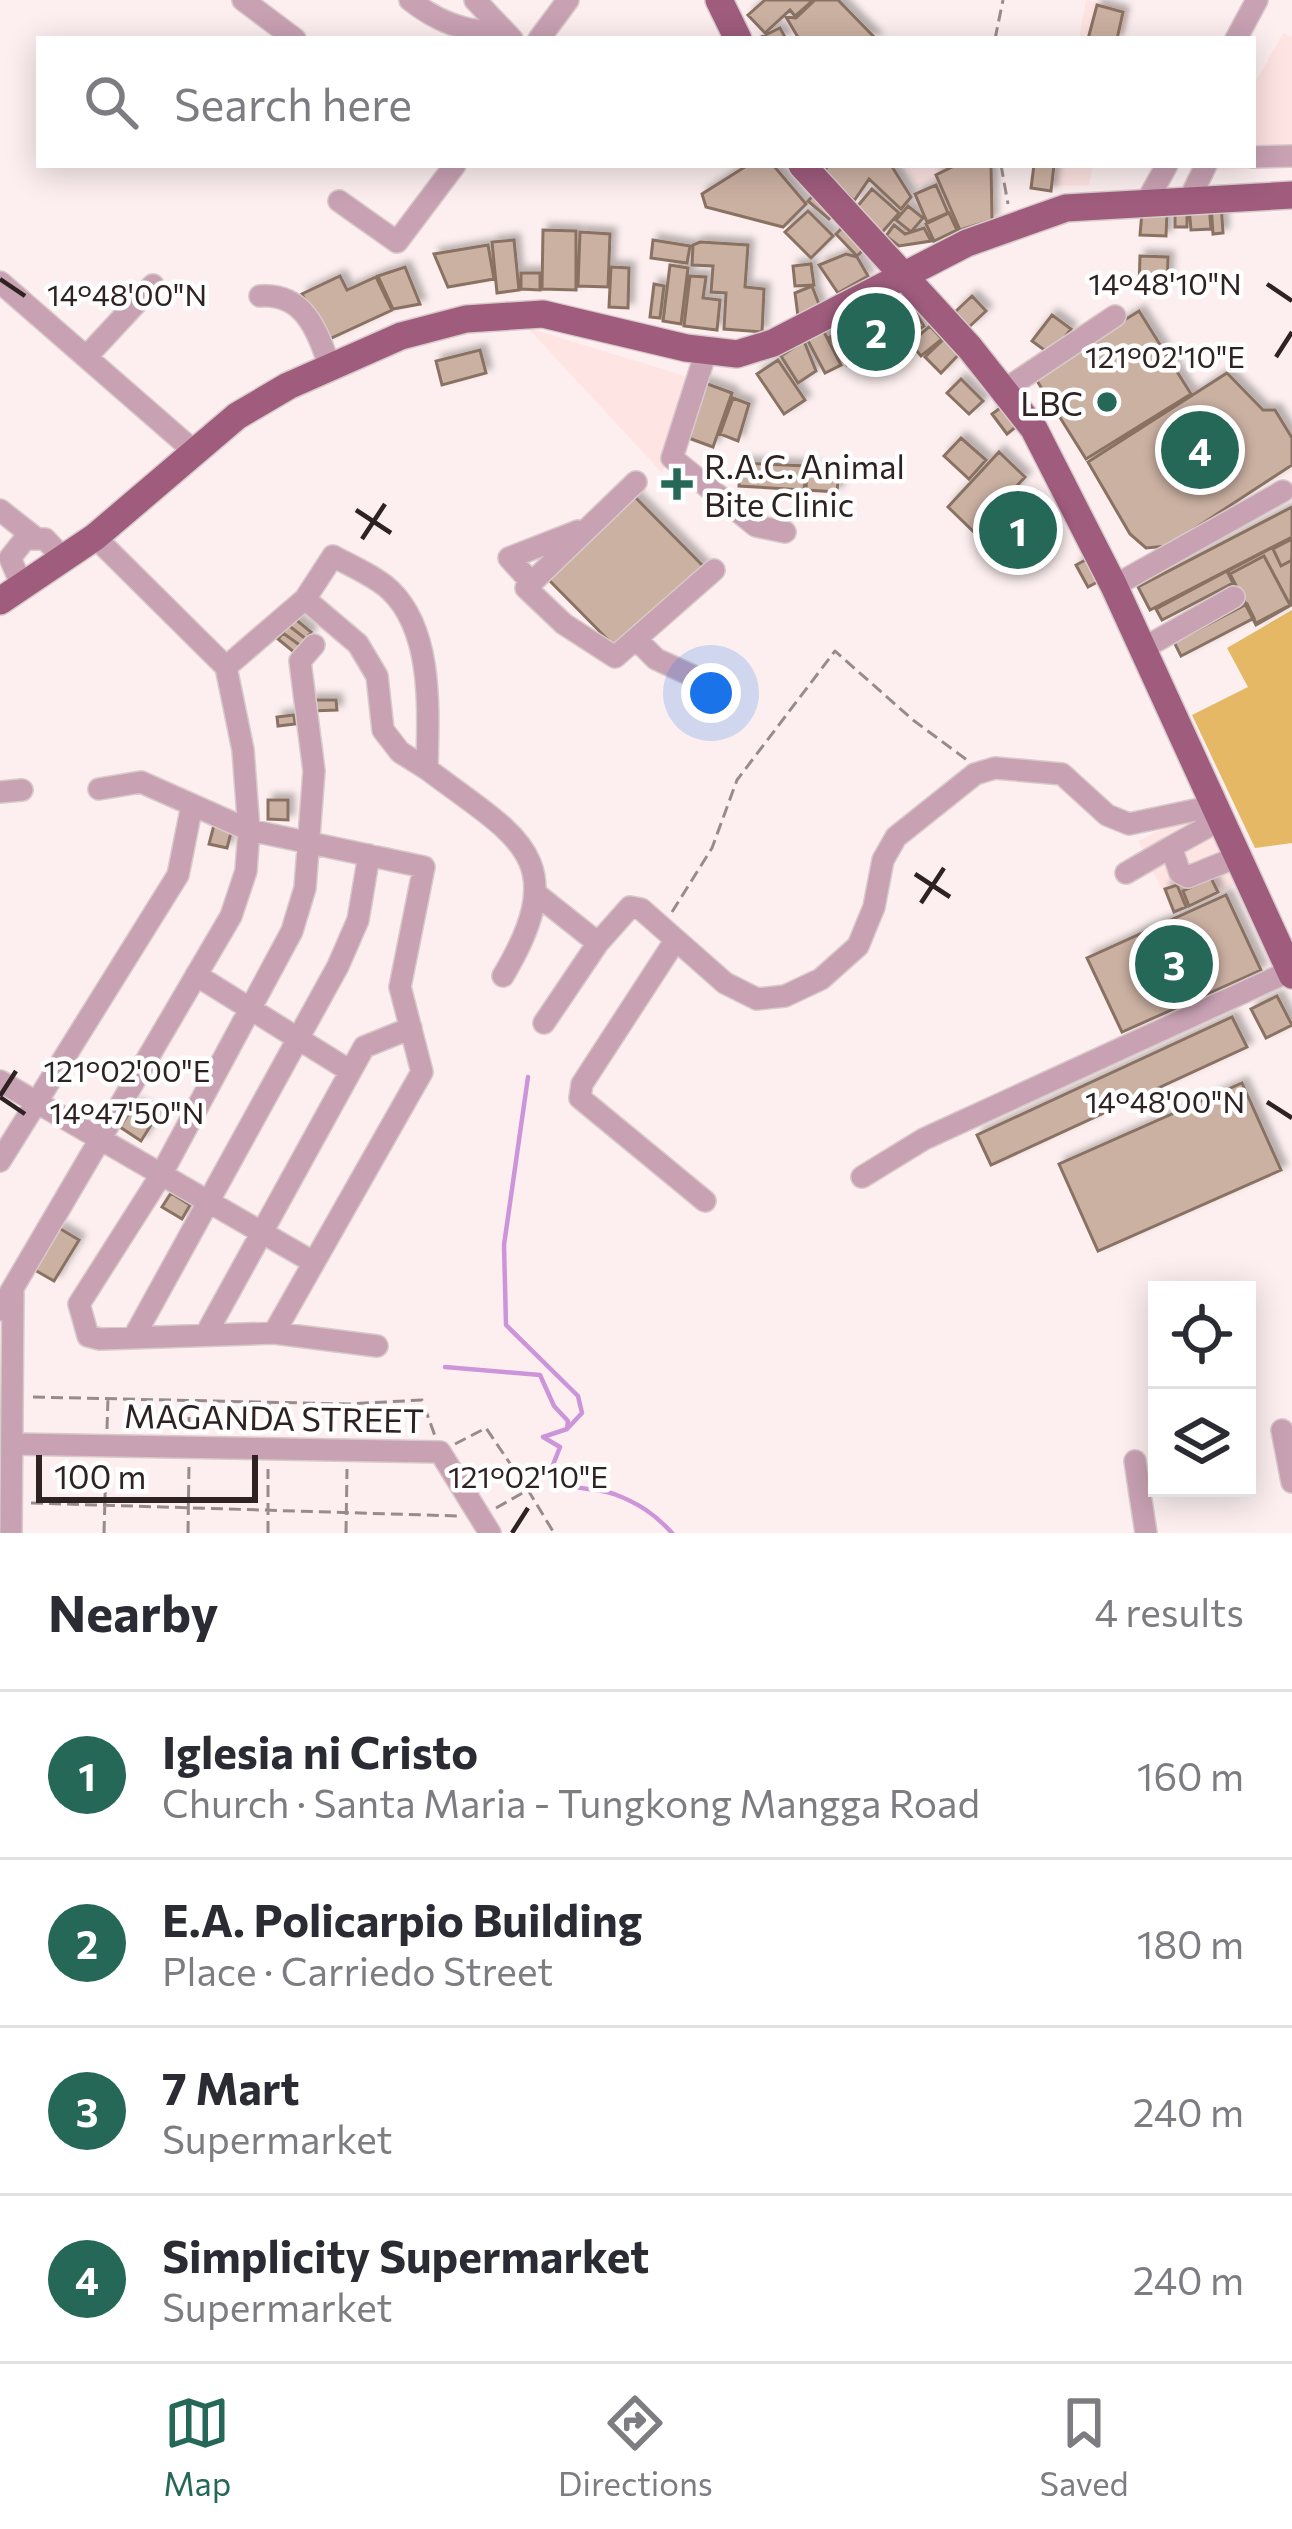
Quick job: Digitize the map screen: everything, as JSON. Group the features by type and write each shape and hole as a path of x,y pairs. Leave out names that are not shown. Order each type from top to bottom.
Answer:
{"main road":[{"path":"726,4 737,36"},
{"path":"805,168 1034,429 1114,586 1291,973"},
{"path":"11,594 95,537 237,416 400,336 503,314 543,314 706,352 755,350 899,275 1011,224 1066,208 1148,199 1292,195"}],"street":[{"path":"243,0 291,36"},
{"path":"410,0 427,14 478,33 506,34"},
{"path":"475,0 506,34"},
{"path":"541,36 568,0"},
{"path":"1238,36 1257,0"},
{"path":"1256,157 1292,156"},
{"path":"338,201 397,242 453,168"},
{"path":"1148,199 1165,168"},
{"path":"1190,198 1205,168"},
{"path":"0,282 195,452"},
{"path":"88,355 153,285"},
{"path":"260,296 285,297 309,316 330,367"},
{"path":"1004,390 1115,316"},
{"path":"706,352 672,458 756,526 785,532"},
{"path":"636,482 526,588 564,624 615,657 714,570"},
{"path":"1114,586 1283,491"},
{"path":"0,510 33,536"},
{"path":"531,582 509,558 590,526"},
{"path":"0,1310 230,916 245,871 249,830 243,750 226,667 95,537"},
{"path":"11,594 6,540 45,538 64,559"},
{"path":"226,667 305,599 334,556 388,589 414,620 428,717 427,769"},
{"path":"1142,649 1234,597"},
{"path":"305,599 358,644 376,676 383,730 400,752 515,835 537,866 535,893 503,976"},
{"path":"636,639 656,659 693,676"},
{"path":"314,645 300,661 314,771 310,843 292,931 161,1174 79,1304 88,1336 274,1333 377,1346"},
{"path":"544,1023 598,943 630,907 641,909 725,983 757,999 785,997 821,980 858,946 874,907 883,860 896,838 984,772 1042,768 1062,774 1107,815 1129,824 1217,813"},
{"path":"99,789 141,782 249,830 424,868 400,987 422,1072 274,1333"},
{"path":"2,1152 178,875 192,805"},
{"path":"1126,873 1172,847 1217,813"},
{"path":"1172,847 1180,873 1188,877 1237,856"},
{"path":"134,1335 299,1039 358,920 369,855"},
{"path":"535,893 598,943"},
{"path":"667,934 582,1084 580,1099 705,1201"},
{"path":"862,1177 924,1139 1291,973"},
{"path":"196,975 350,1071"},
{"path":"206,1334 364,1047 411,1028"},
{"path":"0,1082 313,1262"},
{"path":"11,1533 14,1286"},
{"path":"1282,1430 1292,1482"},
{"name":"MAGANDA STREET","path":"12,1444 440,1452 485,1525"},
{"path":"1135,1461 1146,1533"}],"path":[{"path":"996,36 1003,0"},
{"path":"1002,168 1011,224"},
{"path":"667,934 712,848 737,780 835,651 913,720 984,772"},
{"path":"13,1397 348,1404 422,1400 440,1452 486,1427 554,1533"},
{"path":"104,1533 108,1398"},
{"path":"188,1533 189,1399"},
{"path":"268,1533 269,1401"},
{"path":"346,1533 348,1404"},
{"path":"11,1502 346,1512 485,1525 528,1490"}],"shaded area":[{"path":"1086,0 1130,9 1124,36 1080,36"},
{"path":"1283,33 1292,37 1292,168 1207,170 1256,168 1256,81"},
{"path":"907,168 992,168 996,219 959,233 935,179 916,186"},
{"path":"1056,168 1092,168 1089,185 1053,186"},
{"path":"528,328 695,379 662,473"},
{"path":"1292,610 1292,843 1255,848 1192,715 1248,687 1227,648"},
{"path":"1206,809 1242,881 1174,914 1138,841"}],"building":[{"path":"765,0 812,1 795,16 790,10 765,33 748,15"},
{"path":"815,0 838,0 873,36 797,36 786,17 796,18"},
{"path":"1097,5 1123,12 1118,36 1089,36"},
{"path":"743,168 776,168 806,204 783,227 706,207 702,194"},
{"path":"893,168 911,197 901,209 869,179 854,201 824,171"},
{"path":"950,168 991,168 992,220 960,230 936,175"},
{"path":"1034,168 1054,168 1051,191 1031,188"},
{"path":"936,185 948,213 927,222 915,194"},
{"path":"872,189 899,213 878,237 851,214"},
{"path":"816,192 837,210 829,219 808,201"},
{"path":"1221,203 1223,233 1213,234 1211,204"},
{"path":"1209,205 1211,229 1191,230 1189,207"},
{"path":"908,206 923,218 911,232 896,220"},
{"path":"1175,207 1187,207 1187,227 1175,227"},
{"path":"808,211 833,236 811,258 785,232"},
{"path":"1142,212 1167,213 1166,236 1140,235"},
{"path":"949,213 957,230 934,241 926,224"},
{"path":"845,225 867,246 857,256 836,234"},
{"path":"894,225 905,234 924,228 931,241 899,246 886,236"},
{"path":"543,230 576,231 576,290 542,289"},
{"path":"580,232 610,234 608,287 578,286"},
{"path":"514,240 519,290 497,293 492,242"},
{"path":"653,240 690,246 687,263 651,258"},
{"path":"488,245 494,279 448,287 434,254"},
{"path":"693,245 748,245 745,287 764,289 762,332 724,329 726,293 711,292 713,266 692,265"},
{"path":"846,254 857,257 868,276 838,293 819,265"},
{"path":"1140,256 1168,257 1167,289 1139,288"},
{"path":"811,264 814,285 795,286 793,266"},
{"path":"670,265 688,268 681,324 663,321"},
{"path":"405,267 420,304 393,309 378,276"},
{"path":"611,267 629,268 628,308 609,307"},
{"path":"521,273 540,273 540,290 521,289"},
{"path":"340,276 347,290 376,277 392,310 325,341 302,294"},
{"path":"690,276 706,277 703,298 720,300 717,330 684,326"},
{"path":"654,284 664,286 660,318 650,317"},
{"path":"812,286 820,307 798,316 795,293"},
{"path":"972,296 986,311 969,327 955,312"},
{"path":"911,305 924,326 900,341 885,316"},
{"path":"1139,311 1191,394 1086,459 1034,376"},
{"path":"877,313 893,341 875,351 860,323"},
{"path":"1052,315 1071,329 1051,355 1032,341"},
{"path":"855,321 873,349 847,365 830,337"},
{"path":"930,326 942,339 921,356 910,343"},
{"path":"823,330 841,365 825,373 807,339"},
{"path":"947,336 962,351 941,373 925,357"},
{"path":"804,341 816,371 798,383 781,356"},
{"path":"480,350 486,373 442,385 436,361"},
{"path":"778,360 805,400 784,414 757,374"},
{"path":"1227,373 1263,410 1275,410 1292,438 1292,465 1168,546 1146,548 1130,534 1088,462"},
{"path":"961,379 983,401 969,414 947,393"},
{"path":"702,382 732,393 713,447 683,436"},
{"path":"733,398 749,404 738,441 720,434"},
{"path":"1007,403 1022,422 1007,434 992,414"},
{"path":"961,438 986,460 969,479 944,456"},
{"path":"999,452 1025,477 974,532 948,507"},
{"path":"741,463 806,466 804,490 739,486"},
{"path":"807,469 839,471 837,492 806,490"},
{"path":"633,495 705,568 620,652 548,579"},
{"path":"1029,505 1045,523 1007,555 992,537"},
{"path":"1292,507 1292,537 1150,610 1138,587"},
{"path":"1292,537 1291,605 1256,625 1228,571"},
{"path":"1292,539 1292,560 1281,566 1273,549"},
{"path":"1093,556 1105,578 1088,587 1076,565"},
{"path":"1264,556 1290,605 1256,623 1230,574"},
{"path":"1227,571 1233,583 1162,620 1156,609"},
{"path":"1247,604 1254,618 1181,656 1174,642"},
{"path":"294,618 311,632 306,639 288,625"},
{"path":"288,625 306,639 301,646 283,633"},
{"path":"283,633 301,646 295,653 278,639"},
{"path":"310,700 336,700 337,710 310,711"},
{"path":"294,715 295,724 278,726 277,717"},
{"path":"268,800 288,800 288,820 268,819"},
{"path":"214,825 232,829 227,848 209,844"},
{"path":"1211,878 1218,892 1189,906 1183,891"},
{"path":"1177,885 1186,907 1174,912 1165,889"},
{"path":"1226,895 1261,970 1122,1032 1087,958"},
{"path":"1277,996 1292,1025 1266,1038 1251,1009"},
{"path":"1232,1017 1247,1047 991,1165 977,1135"},
{"path":"1242,1083 1281,1170 1098,1251 1059,1164"},
{"path":"135,1104 156,1117 141,1141 120,1127"},
{"path":"171,1193 190,1205 182,1219 162,1207"},
{"path":"59,1228 79,1240 54,1281 33,1269"}],"waterway":[{"path":"528,1077 504,1245 506,1325 578,1396 582,1413 567,1429"},
{"path":"445,1367 540,1375 554,1406 568,1421 567,1429 543,1437 560,1447 551,1470 573,1486 631,1501 672,1533"}],"place":[{"name":"E.A. Policarpio Building","path":"876,332"},
{"name":"LBC","path":"1107,402"},
{"name":"Simplicity Supermarket","path":"1200,450"},
{"name":"R.A.C. Animal Bite Clinic","path":"677,484"},
{"name":"Iglesia ni Cristo","path":"1018,530"},
{"name":"7 Mart","path":"1174,964"}]}
